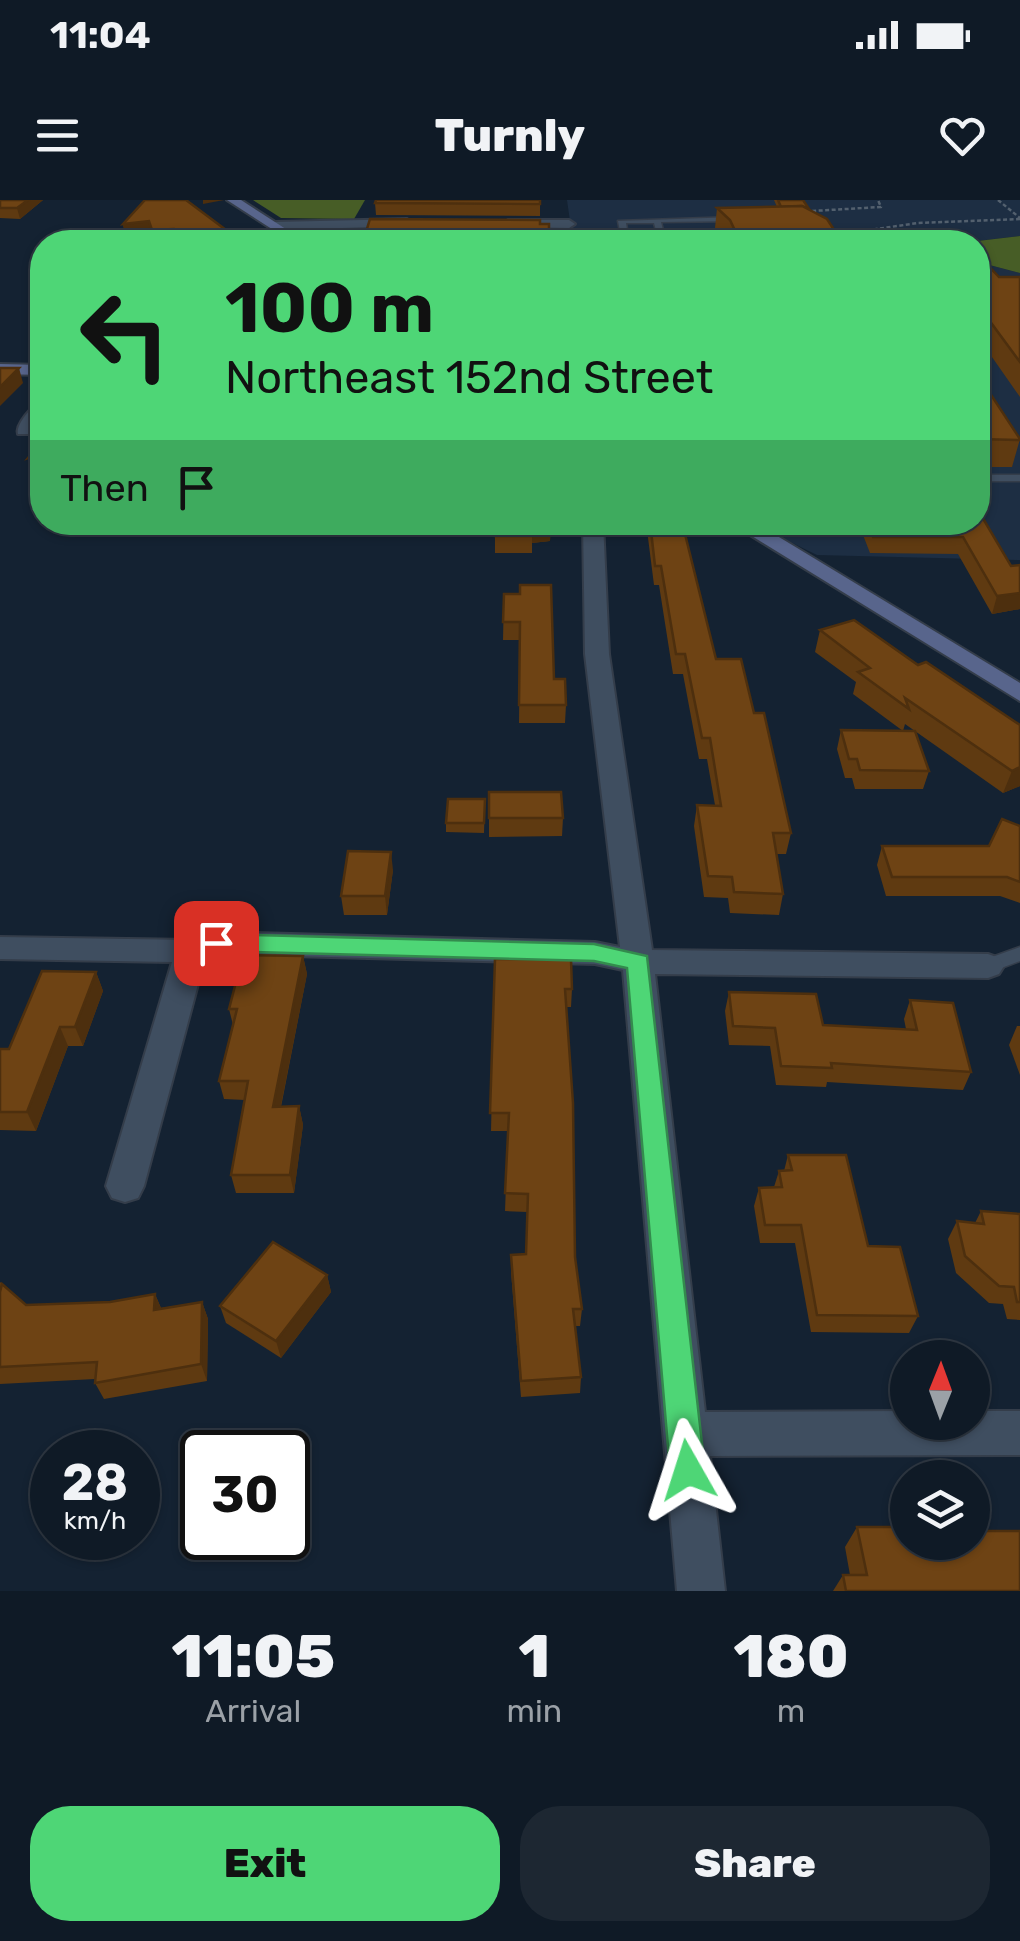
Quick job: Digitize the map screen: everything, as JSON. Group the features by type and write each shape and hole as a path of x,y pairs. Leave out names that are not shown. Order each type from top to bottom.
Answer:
{"main road":[{"path":"233,200 281,230"},
{"path":"0,369 30,370"},
{"path":"761,535 1014,687"}],"street":[{"path":"494,224 568,217 571,230"},
{"path":"275,226 420,223"},
{"path":"24,430 30,422"},
{"path":"593,535 597,654 638,962 701,1591"},
{"path":"0,948 191,951 216,943 594,953 638,962 988,966"},
{"path":"125,1186 191,951"},
{"path":"684,1434 1020,1433"}],"lane":[{"path":"623,230 622,221 756,219"},
{"path":"657,220 660,230"},
{"path":"990,478 1020,478"},
{"path":"988,966 1020,954"}],"path":[{"path":"810,218 812,211 881,207 878,200"},
{"path":"998,200 1020,219"},
{"path":"873,230 1020,219"}],"shaded area":[{"path":"567,200 1020,200 1020,236 990,240 990,230 571,230"},
{"path":"990,265 1020,273 1020,560 817,555 776,535 990,535"}],"green space":[{"path":"253,200 365,200 354,219 281,218"},
{"path":"1020,236 1020,273 990,265 990,240"}],"building":[{"path":"0,200 28,200 17,208 0,208"},
{"path":"145,200 186,200 226,230 152,230 149,221 123,224"},
{"path":"540,200 540,204 375,203"},
{"path":"778,200 803,200 809,209 781,207"},
{"path":"802,206 827,219 834,230 735,230 717,208"},
{"path":"370,219 540,220 540,224 549,224 549,230 367,230"},
{"path":"990,268 999,277 1020,277 1020,362 990,321"},
{"path":"0,368 19,368 0,387"},
{"path":"990,393 1020,439 990,439"},
{"path":"990,530 1011,566 1020,565 1020,593 997,596 963,537 873,537 990,535"},
{"path":"651,535 685,535 716,659 741,659 754,713 764,713 791,833 773,833 783,894 734,892 732,877 708,876 697,805 721,806 710,738 702,738 685,654 676,654 661,566 655,566"},
{"path":"520,585 551,585 554,679 565,679 566,705 519,705 520,622 503,622 504,594 520,594"},
{"path":"854,620 918,665 926,662 1020,725 1020,767 1012,771 905,698 909,709 858,672 870,668 820,630"},
{"path":"841,730 915,731 929,771 860,770 857,759 849,759"},
{"path":"489,792 561,792 563,818 489,818"},
{"path":"448,799 485,799 484,823 446,823"},
{"path":"1002,819 1020,826 1020,882 1007,877 892,877 882,846 989,846"},
{"path":"348,851 391,852 385,896 341,896"},
{"path":"243,955 303,956 273,1107 299,1106 290,1175 231,1175 248,1081 219,1081 237,1009 229,1009"},
{"path":"495,959 571,959 572,989 565,989 573,1103 575,1257 582,1309 573,1309 581,1377 521,1381 511,1255 526,1254 528,1194 505,1193 509,1113 490,1113"},
{"path":"42,971 96,972 75,1027 60,1027 27,1112 0,1112 0,1049 9,1049"},
{"path":"729,992 816,994 823,1025 917,1030 910,1000 953,1003 971,1072 831,1063 832,1068 781,1066 775,1028 733,1026"},
{"path":"788,1155 846,1155 868,1246 900,1247 918,1316 817,1315 801,1225 765,1225 759,1188 782,1187 779,1171 792,1170"},
{"path":"981,1211 1020,1214 1020,1302 1014,1287 999,1286 965,1256 957,1221 984,1224"},
{"path":"273,1242 327,1275 276,1341 220,1306"},
{"path":"2,1284 26,1305 110,1302 155,1294 154,1310 202,1302 201,1364 95,1383 97,1362 0,1367"},
{"path":"857,1527 890,1527 890,1560 990,1560 990,1531 1020,1531 1020,1591 846,1591 843,1575 867,1575"}],"route":[{"path":"216,943 594,953 638,962 688,1470"}]}
